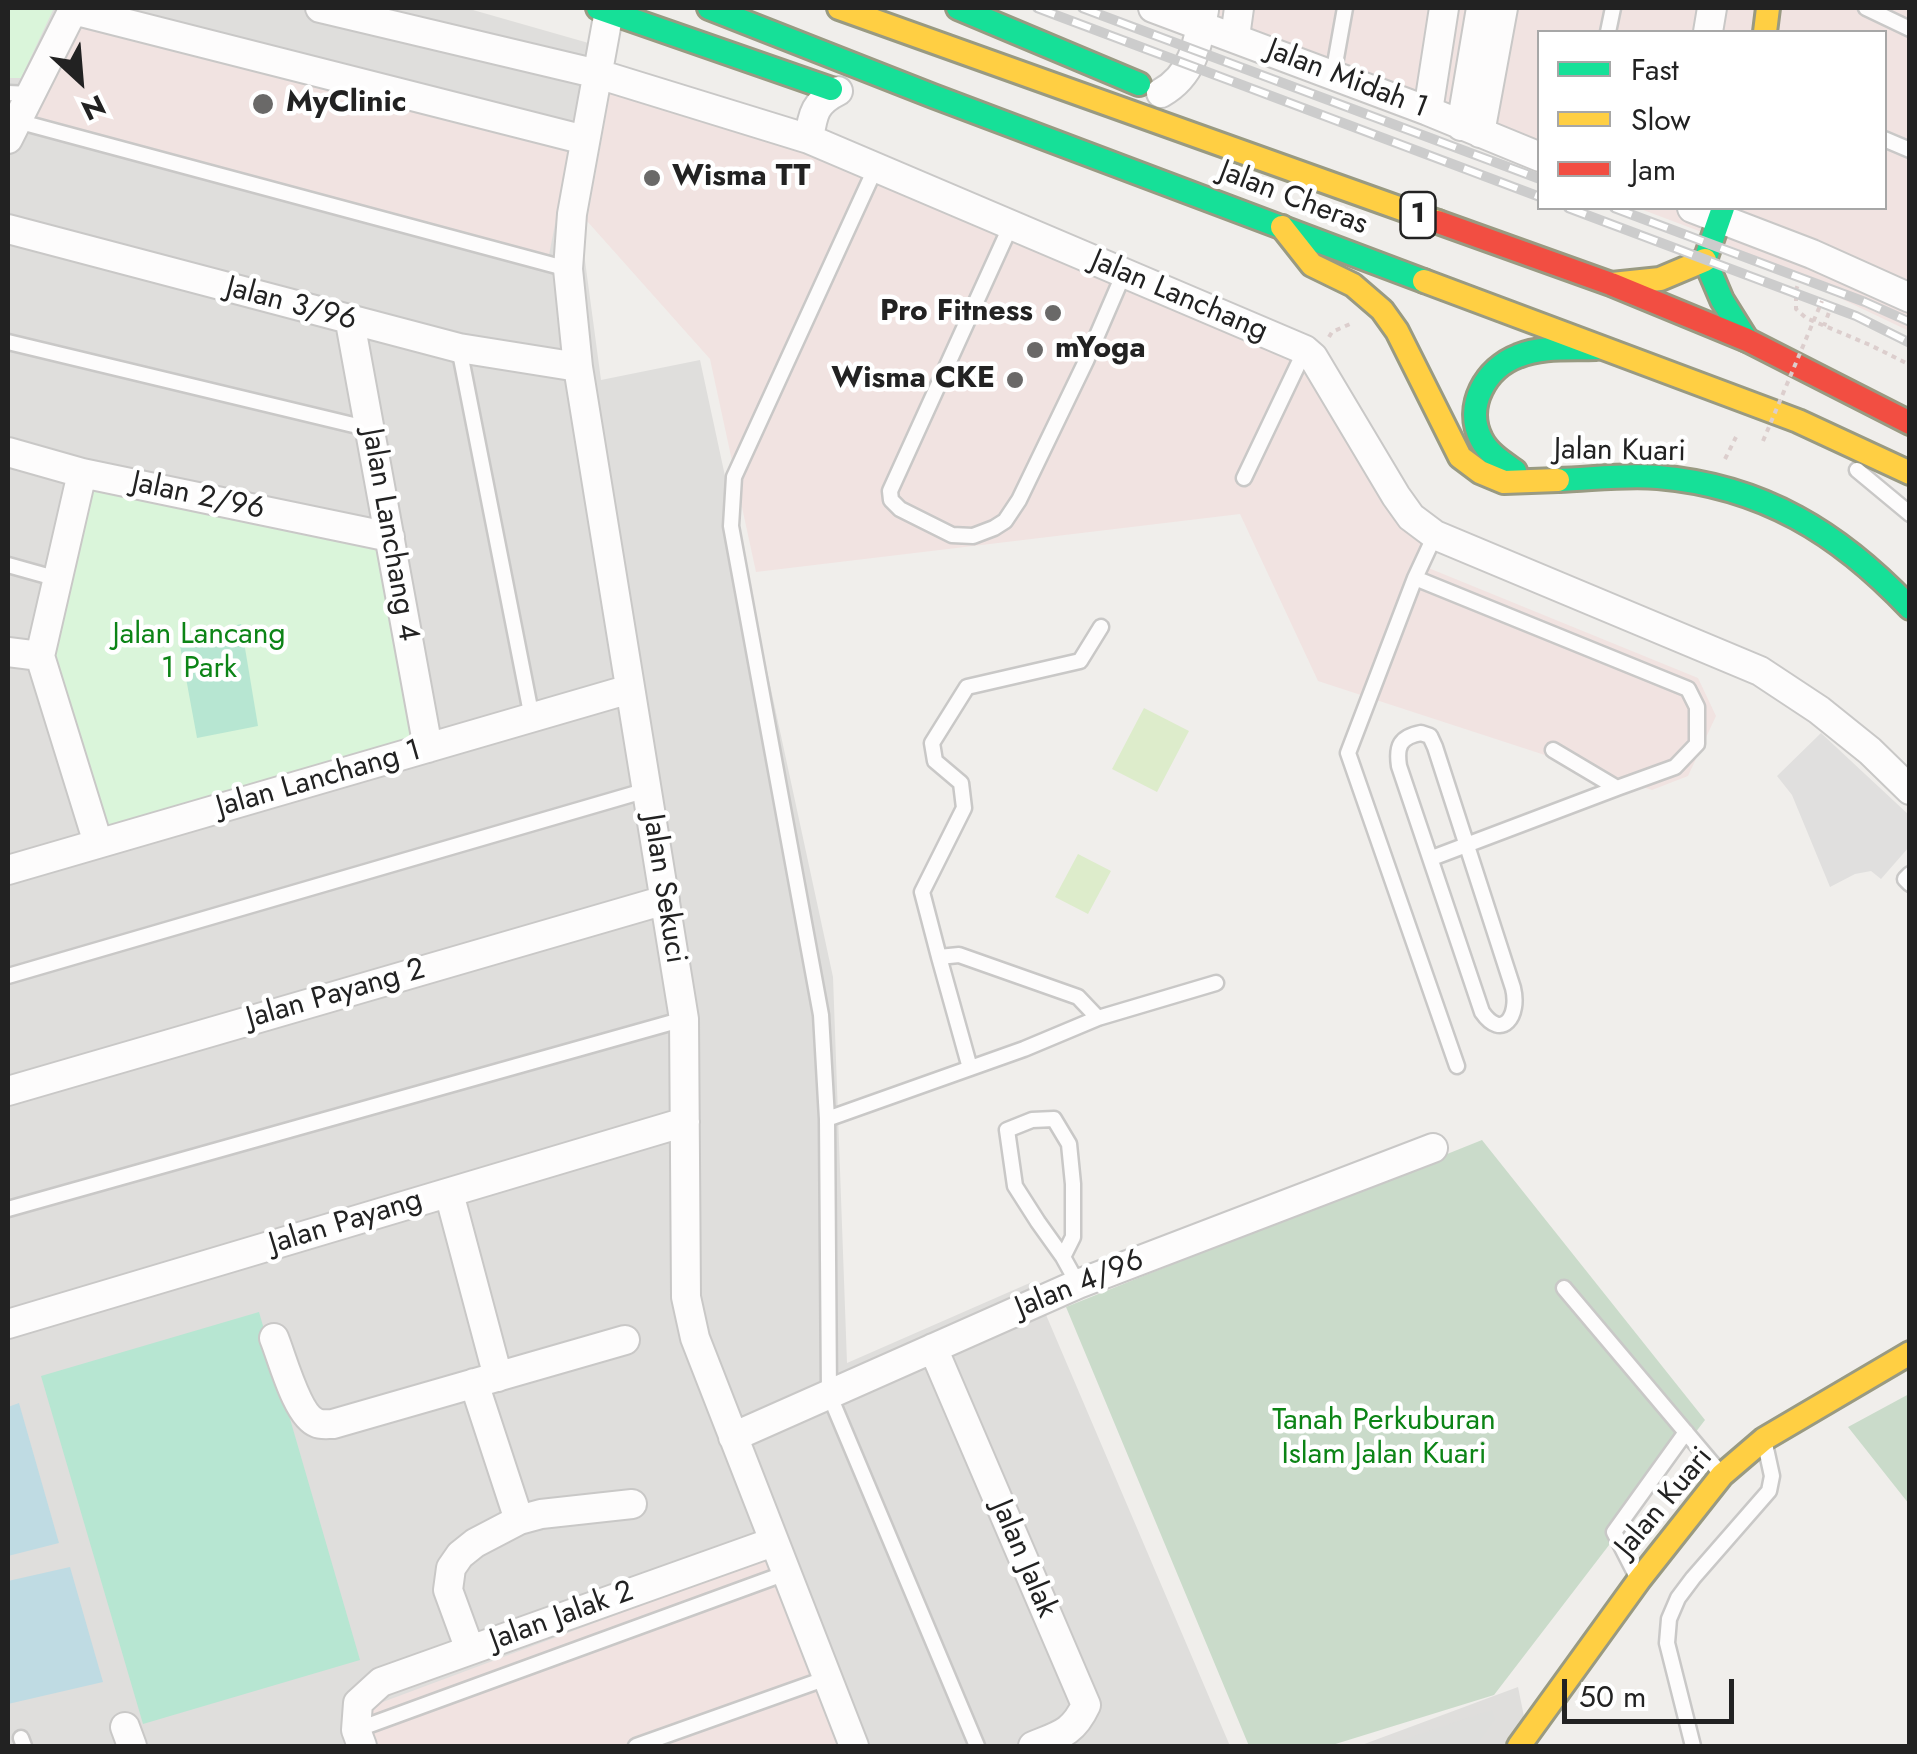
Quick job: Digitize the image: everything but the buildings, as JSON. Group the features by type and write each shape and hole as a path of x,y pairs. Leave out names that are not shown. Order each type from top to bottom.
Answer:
{"main road":[{"name":"Jalan Cheras","path":"708,8 932,96 1798,420 1910,474"},
{"name":"Jalan Cheras","path":"839,8 1611,284 1747,340 1910,422"},
{"path":"958,8 1173,98"},
{"path":"1002,8 1032,38"},
{"path":"603,9 838,91 874,99 932,96"},
{"path":"1204,119 1225,145"},
{"path":"1611,284 1654,282 1678,275 1705,260 1722,212"},
{"name":"Jalan Kuari","path":"1282,227 1312,265 1353,285 1382,310 1397,331 1460,456 1473,468 1504,482 1655,477 1712,484 1787,510 1830,535 1864,560 1910,608"},
{"path":"1705,260 1722,300 1747,340"},
{"name":"Jalan Kuari","path":"1529,481 1488,451 1480,438 1474,413 1484,382 1496,368 1515,356 1603,347"},
{"name":"Jalan Kuari","path":"1519,1746 1639,1580 1722,1475 1764,1439 1910,1353"}],"street":[{"name":"Jalan Lanchang","path":"320,8 598,74 808,139 1309,353"},
{"name":"Jalan Midah 1","path":"1153,8 1203,16 1235,37 1537,157"},
{"path":"1235,37 1239,8"},
{"path":"1428,111 1444,8"},
{"path":"1470,130 1481,8"},
{"path":"1470,130 1503,8"},
{"path":"12,130 19,94 74,9 585,140"},
{"name":"Jalan Sekuci","path":"603,9 598,74 572,214 568,269 578,368 684,1019 686,1297 695,1338 854,1746"},
{"path":"1173,98 1174,86 1195,55 1203,16"},
{"path":"808,139 813,114 823,99 838,91"},
{"path":"1722,212 1910,298"},
{"name":"Jalan 3/96","path":"8,230 350,322 459,348 578,368"},
{"name":"Jalan Lanchang 4","path":"350,322 428,748"},
{"path":"1309,353 1411,517 1436,535 1760,671 1819,710 1910,790"},
{"name":"Jalan 2/96","path":"8,452 82,472 390,537"},
{"path":"82,472 40,656 98,843"},
{"path":"8,652 40,656"},
{"name":"Jalan Lanchang 1","path":"8,870 630,690"},
{"name":"Jalan Payang 2","path":"8,1091 665,900"},
{"name":"Jalan Payang","path":"8,1324 685,1122"},
{"name":"Jalan 4/96","path":"734,1436 1078,1284 1433,1148"},
{"path":"449,1193 486,1380 520,1520"},
{"path":"274,1338 297,1399 320,1425 626,1340"},
{"name":"Jalan Jalak","path":"933,1348 1086,1705 1078,1721 1063,1734 1033,1746"},
{"path":"470,1650 448,1590 448,1579 451,1568 475,1542 541,1514 632,1504"},
{"name":"Jalan Jalak 2","path":"358,1727 380,1682 773,1542"}],"lane":[{"path":"1333,74 1345,8"},
{"path":"1866,8 1910,30"},
{"path":"12,130 568,269"},
{"path":"876,168 734,477 731,526 820,1014 827,1118 830,1394 977,1746"},
{"path":"1011,225 890,491 891,500 900,509 952,535 973,536 1005,521 1086,361 1124,273"},
{"path":"8,342 370,429"},
{"path":"459,348 532,718"},
{"path":"1244,478 1309,353"},
{"path":"1798,420 1910,514"},
{"path":"1436,535 1414,578 1348,753 1457,1066"},
{"path":"8,564 58,579"},
{"path":"1414,578 1688,689 1697,707 1697,744 1674,767 1432,858"},
{"path":"970,1068 922,892 964,808 961,783 935,761 932,743 967,688 1080,661 1102,626"},
{"path":"1421,733 1430,736 1516,1000 1516,1010 1504,1023 1489,1022 1482,1012 1432,858 1397,752 1401,742 1421,733"},
{"path":"1553,750 1618,788"},
{"path":"8,976 647,790"},
{"path":"1910,874 1905,878 1910,884"},
{"path":"939,957 959,955 1078,997 1098,1018"},
{"path":"827,1118 1024,1049 1098,1018 1216,983"},
{"path":"8,1209 684,1019"},
{"path":"1063,1257 1073,1237 1068,1144 1054,1119 1032,1120 1007,1130 1014,1186 1078,1284"},
{"path":"1564,1288 1722,1475"},
{"path":"1639,1580 1614,1532 1686,1432"},
{"path":"1693,1746 1667,1644 1669,1619 1693,1578 1769,1491 1772,1476 1764,1439"},
{"path":"358,1727 786,1573"},
{"path":"636,1746 827,1678"}],"path":[{"path":"1796,290 1796,309 1806,318 1910,365"},
{"path":"1763,441 1822,301 1832,304 1824,326"},
{"path":"1309,353 1332,332 1382,310"}],"shaded area":[{"path":"8,8 466,8 613,50 581,231 601,380 700,360 833,977 847,1363 1032,1282 1230,1746 8,1746"},
{"path":"1213,8 1909,8 1909,331 1699,231 1643,210 1887,210 1887,30 1537,30 1537,169 1210,43"},
{"path":"79,20 570,147 549,255 30,117"},
{"path":"611,88 800,145 1307,363 1437,545 1426,567 1698,678 1716,716 1688,776 1652,790 1318,681 1240,514 756,572 710,359 587,221"},
{"path":"1821,733 1909,815 1909,847 1881,879 1871,871 1855,874 1830,887 1792,795 1777,776"},
{"path":"771,1557 842,1746 378,1746 364,1709"},
{"path":"1518,1687 1530,1746 1359,1746"},
{"path":"1492,1710 1495,1719 1475,1746 1385,1746"}],"green space":[{"path":"8,8 54,8 21,78 8,78"},
{"name":"Jalan Lancang 1 Park","path":"82,473 390,537 428,748 98,843 40,656"},
{"path":"241,624 258,726 197,738 179,640"},
{"path":"1144,708 1189,731 1157,792 1112,769"},
{"path":"1078,854 1111,871 1088,914 1055,897"},
{"name":"Tanah Perkuburan Islam Jalan Kuari","path":"1482,1140 1705,1420 1494,1695 1329,1746 1249,1746 1066,1307"},
{"path":"259,1312 360,1660 143,1724 41,1376"},
{"path":"1909,1394 1909,1504 1848,1427"}],"water":[{"path":"19,1403 59,1543 8,1556 8,1407"},
{"path":"70,1567 103,1682 8,1704 8,1581"}],"railway":[{"path":"1037,8 1537,196"},
{"path":"1082,8 1537,178"},
{"path":"1573,210 1856,316 1910,343"},
{"path":"1619,210 1910,322"}],"traffic: fast":[{"path":"598,8 831,89"},
{"path":"709,8 1424,281"},
{"path":"958,8 1139,84"},
{"path":"1722,210 1705,260 1722,300 1747,340"},
{"path":"1515,471 1487,449 1476,426 1477,401 1488,379 1496,369 1527,353 1596,348"},
{"path":"1558,480 1658,477 1732,491 1797,518 1827,536 1910,608"}],"traffic: slow":[{"path":"839,8 1438,222"},
{"path":"1765,30 1768,8"},
{"path":"1282,227 1312,265 1353,285 1382,310 1397,331 1460,457 1480,472 1504,482 1558,480"},
{"path":"1612,284 1660,279 1705,260"},
{"path":"1424,281 1798,421 1910,473"},
{"path":"1519,1746 1639,1580 1722,1475 1764,1439 1910,1353"}],"traffic: jam":[{"path":"1438,222 1611,284 1747,340 1910,423"}],"place":[{"name":"MyClinic","path":"263,104"},
{"name":"Wisma TT","path":"652,178"},
{"name":"Pro Fitness","path":"1053,313"},
{"name":"mYoga","path":"1035,350"},
{"name":"Wisma CKE","path":"1015,380"}]}
